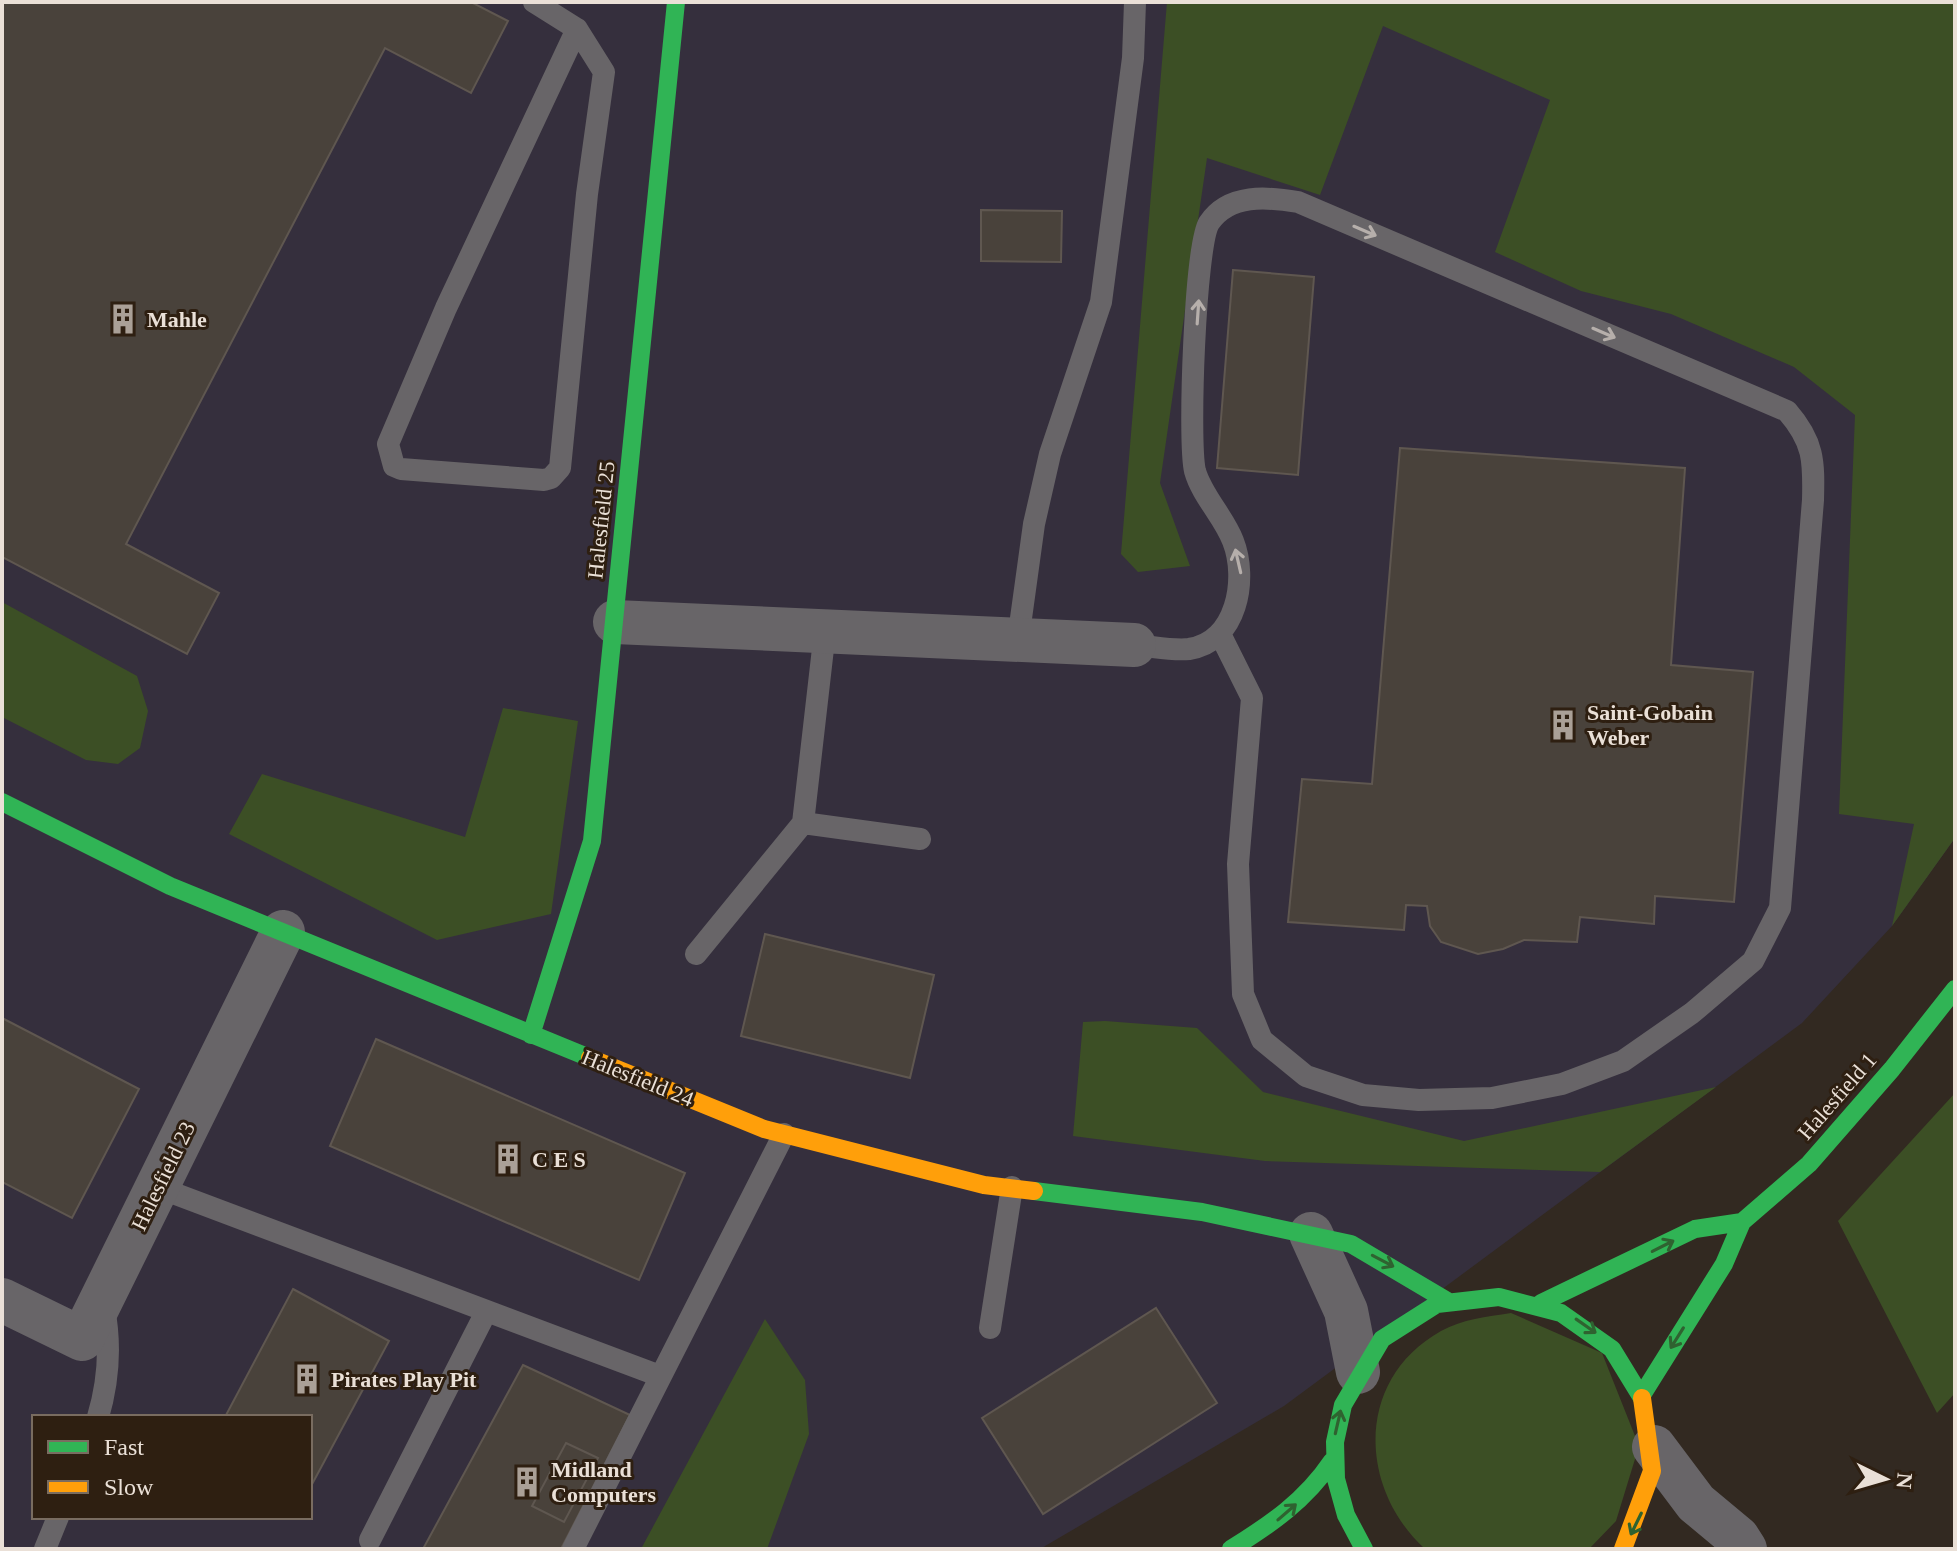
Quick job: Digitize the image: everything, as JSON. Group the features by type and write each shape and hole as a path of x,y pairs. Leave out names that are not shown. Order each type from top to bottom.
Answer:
{"street":[{"name":"Halesfield 25","path":"531,1035 592,841 676,2"},
{"path":"615,622 1134,645"},
{"name":"Halesfield 24","path":"2,802 170,886 531,1035 784,1134 984,1185 1202,1212 1351,1244 1449,1302"},
{"name":"Halesfield 23","path":"2,1300 82,1339 283,932"},
{"name":"Halesfield 1","path":"1642,1395 1724,1264 1742,1222 1809,1164 1892,1069 1955,989"},
{"path":"1541,1303 1695,1229 1742,1222"},
{"path":"1311,1234 1346,1311 1358,1372"},
{"path":"1364,1549 1344,1510 1332,1461 1340,1414 1358,1372 1371,1352 1407,1322 1449,1302 1495,1295 1541,1303 1583,1323 1602,1338 1632,1374 1642,1395 1654,1447 1654,1474 1647,1500 1623,1549"},
{"path":"1654,1447 1696,1503 1738,1538 1745,1549"},
{"path":"1231,1549 1284,1516 1317,1483 1332,1461"}],"lane":[{"path":"534,2 577,29 604,72 587,194 560,468 551,478 544,480 401,469 394,466 388,444 446,308 577,29"},
{"path":"1018,640 1034,524 1050,454 1101,302 1133,58 1135,2"},
{"path":"1134,645 1189,649 1220,634 1235,609 1241,575 1233,541 1195,472 1191,425 1202,258 1208,225 1220,212 1242,200 1267,197 1298,202 1787,411 1806,432 1814,464 1813,500 1780,908 1753,961 1692,1013 1623,1061 1562,1084 1492,1098 1419,1100 1363,1095 1306,1076 1262,1040 1243,994 1238,864 1252,698 1220,634"},
{"path":"696,954 803,823 825,631"},
{"path":"803,823 920,839"},
{"path":"573,1549 784,1134"},
{"path":"157,1187 660,1376"},
{"path":"990,1328 1012,1187"},
{"path":"99,1415 106,1388 109,1335 102,1299"},
{"path":"370,1540 486,1312"},
{"path":"45,1549 57,1519"}],"shaded area":[{"path":"2,2 1890,2 1955,838 1892,926 1802,1023 1284,1406 1040,1549 2,1549"}],"green space":[{"path":"1167,2 1955,2 1955,838 1892,926 1914,824 1839,814 1855,415 1794,367 1671,314 1581,291 1495,252 1550,100 1383,26 1320,195 1207,158 1160,483 1190,566 1138,572 1121,554"},
{"path":"2,602 137,676 148,711 140,748 118,764 86,760 2,717"},
{"path":"503,708 578,721 551,914 437,940 229,834 262,774 465,837"},
{"path":"1083,1022 1197,1028 1263,1092 1464,1141 1716,1087 1600,1172 1265,1161 1073,1136"},
{"path":"1955,1093 1955,1393 1937,1413 1838,1221"},
{"path":"1511,1313 1602,1353 1639,1446 1616,1521 1589,1549 1425,1549 1403,1524 1387,1496 1378,1466 1376,1435 1380,1405 1393,1377 1413,1352 1441,1331 1466,1321"},
{"path":"765,1319 805,1380 809,1434 767,1549 641,1549"}],"building":[{"name":"Mahle","path":"2,2 471,2 508,21 471,93 385,48 126,544 219,593 187,654 2,557"},
{"path":"981,210 1062,211 1061,262 981,261"},
{"path":"1233,270 1314,277 1298,475 1217,468"},
{"name":"Saint-Gobain Weber","path":"1400,448 1685,468 1671,665 1753,672 1734,902 1655,896 1654,924 1580,917 1577,942 1524,940 1503,949 1478,954 1441,942 1430,926 1427,906 1406,905 1404,930 1288,922 1302,779 1372,784"},
{"path":"765,934 934,975 910,1078 741,1036"},
{"path":"2,1018 139,1089 72,1218 2,1182"},
{"name":"C E S","path":"376,1039 685,1173 639,1280 330,1146"},
{"name":"Pirates Play Pit","path":"293,1289 389,1341 312,1484 312,1415 226,1415"},
{"path":"1156,1308 1217,1403 1043,1514 982,1418"},
{"name":"Midland Computers","path":"523,1365 630,1415 561,1549 423,1549"},
{"path":"566,1443 598,1458 564,1522 532,1506"}],"traffic: fast":[{"path":"531,1035 592,841 676,2"},
{"path":"2,802 170,886 590,1058"},
{"path":"1642,1395 1724,1264 1742,1222 1809,1164 1892,1069 1955,989"},
{"path":"1034,1191 1202,1212 1351,1244 1449,1302"},
{"path":"1541,1303 1695,1229 1742,1222"},
{"path":"1364,1549 1346,1515 1336,1479 1335,1442 1343,1405 1382,1339 1437,1304 1499,1297 1561,1313 1612,1349 1642,1398"},
{"path":"1231,1549 1286,1511 1332,1461"}],"traffic: slow":[{"path":"590,1058 764,1129 984,1185 1034,1191"},
{"path":"1623,1549 1652,1471 1642,1398"}],"place":[{"name":"Mahle","path":"123,319"},
{"name":"Saint-Gobain Weber","path":"1563,725"},
{"name":"C E S","path":"508,1159"},
{"name":"Pirates Play Pit","path":"307,1379"},
{"name":"Midland Computers","path":"527,1482"}]}
